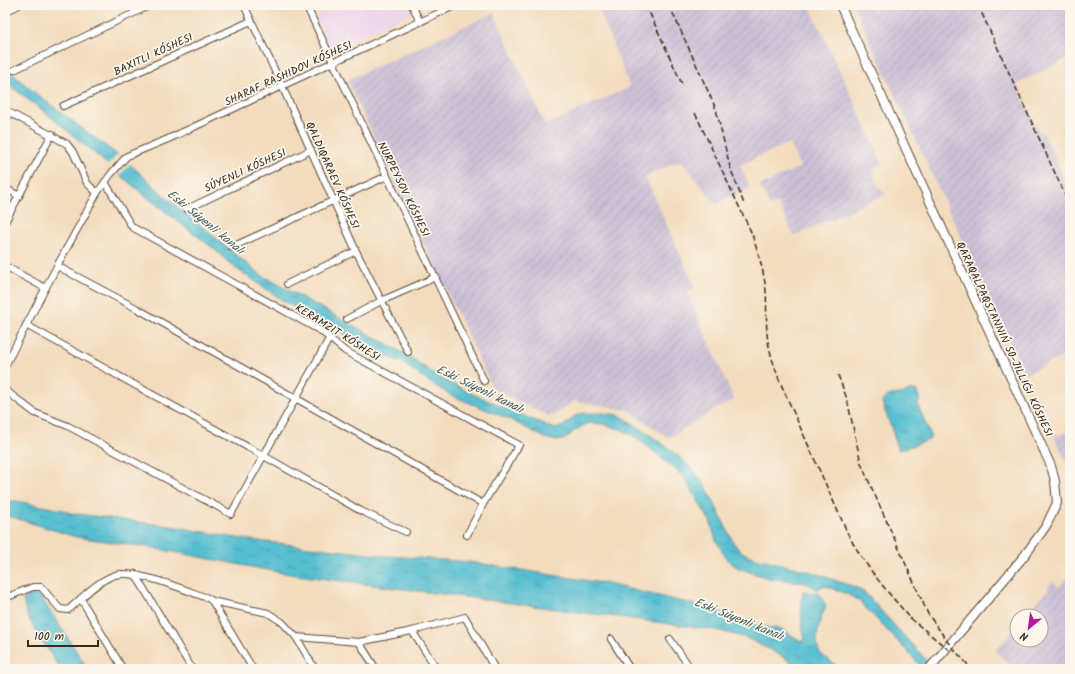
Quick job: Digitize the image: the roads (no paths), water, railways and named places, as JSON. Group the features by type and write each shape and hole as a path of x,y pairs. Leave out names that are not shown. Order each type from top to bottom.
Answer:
{"main road":[{"path":"840,5 1052,466 1055,481 1057,503 1046,526 1025,554 929,669"}],"street":[{"path":"5,12 19,5"},
{"path":"14,70 151,5"},
{"path":"244,5 356,251 408,352"},
{"name":"NURPEYSOV KÓSHESI","path":"306,5 436,276 484,381"},
{"path":"412,5 420,22"},
{"name":"SHARAF RASHIDOV KÓSHESI","path":"105,182 127,156 168,139 456,5"},
{"path":"63,106 251,21"},
{"path":"5,110 52,134 67,144 73,152 87,183 97,193"},
{"path":"5,222 52,134"},
{"name":"SÚYENLI KÓSHESI","path":"187,209 311,150"},
{"path":"232,247 387,176"},
{"path":"5,366 45,288 97,193 105,182"},
{"name":"KERAMZIT KÓSHESI","path":"105,182 132,227 321,331 345,351 519,445 483,504 467,535"},
{"path":"5,188 19,196"},
{"path":"287,284 356,251"},
{"path":"5,266 45,288"},
{"path":"57,266 136,308 483,504"},
{"path":"347,319 381,301 436,276"},
{"path":"26,325 361,510 406,532"},
{"path":"5,390 35,413 68,426 231,514 329,339"},
{"path":"135,574 192,669"},
{"path":"5,598 33,587 41,587 60,609 68,610 98,584 116,575 135,574 208,598 212,601 268,613 282,622 296,637 315,669"},
{"path":"81,599 123,669"},
{"path":"212,601 252,669"},
{"path":"296,637 359,642 412,631 465,617 495,669"},
{"path":"412,631 437,669"},
{"path":"611,639 630,669"},
{"path":"670,639 690,669"},
{"path":"359,642 376,669"}],"water":[{"path":"5,68 38,95 131,165 168,199 261,275 409,356 440,378 473,394 555,429 563,426 575,416 584,413 620,415 673,451 693,470 707,488 733,542 741,552 757,558 812,572 857,588 865,593 927,661 922,668 859,601 847,594 829,587 821,586 819,589 805,583 768,578 738,568 730,562 716,540 710,521 683,476 637,438 623,430 603,424 588,423 574,431 565,439 557,441 547,439 507,418 450,395 401,362 376,351 285,302 234,267 214,249 144,195 51,117 5,82"},
{"path":"916,390 920,399 918,405 931,436 929,440 900,450 897,448 882,402 890,395 902,394"},
{"path":"5,501 16,501 63,510 70,513 177,527 242,539 377,555 470,562 603,583 709,608 750,624 783,630 801,641 805,640 801,616 803,591 820,594 826,606 818,630 818,650 823,656 841,669 802,669 780,655 747,638 716,630 289,574 147,547 76,537 5,516"},
{"path":"31,594 41,597 88,669 60,669 28,618 23,600"}],"waterway":[{"path":"816,587 816,596"}],"railway":[{"path":"646,5 682,84"},
{"path":"669,5 701,75"},
{"path":"978,5 1070,206"},
{"path":"702,78 716,109 730,167 744,204"},
{"path":"695,113 752,234 765,284 768,340 780,382 848,534 870,569 914,622"},
{"path":"838,375 847,399 861,463 928,614 950,645 970,667"},
{"path":"910,618 949,650"}],"water label":[{"name":"Eski Súyenli kanalı","path":"206,222"},
{"name":"Eski Súyenli kanalı","path":"480,389"},
{"name":"Eski Súyenli kanalı","path":"739,619"}]}
